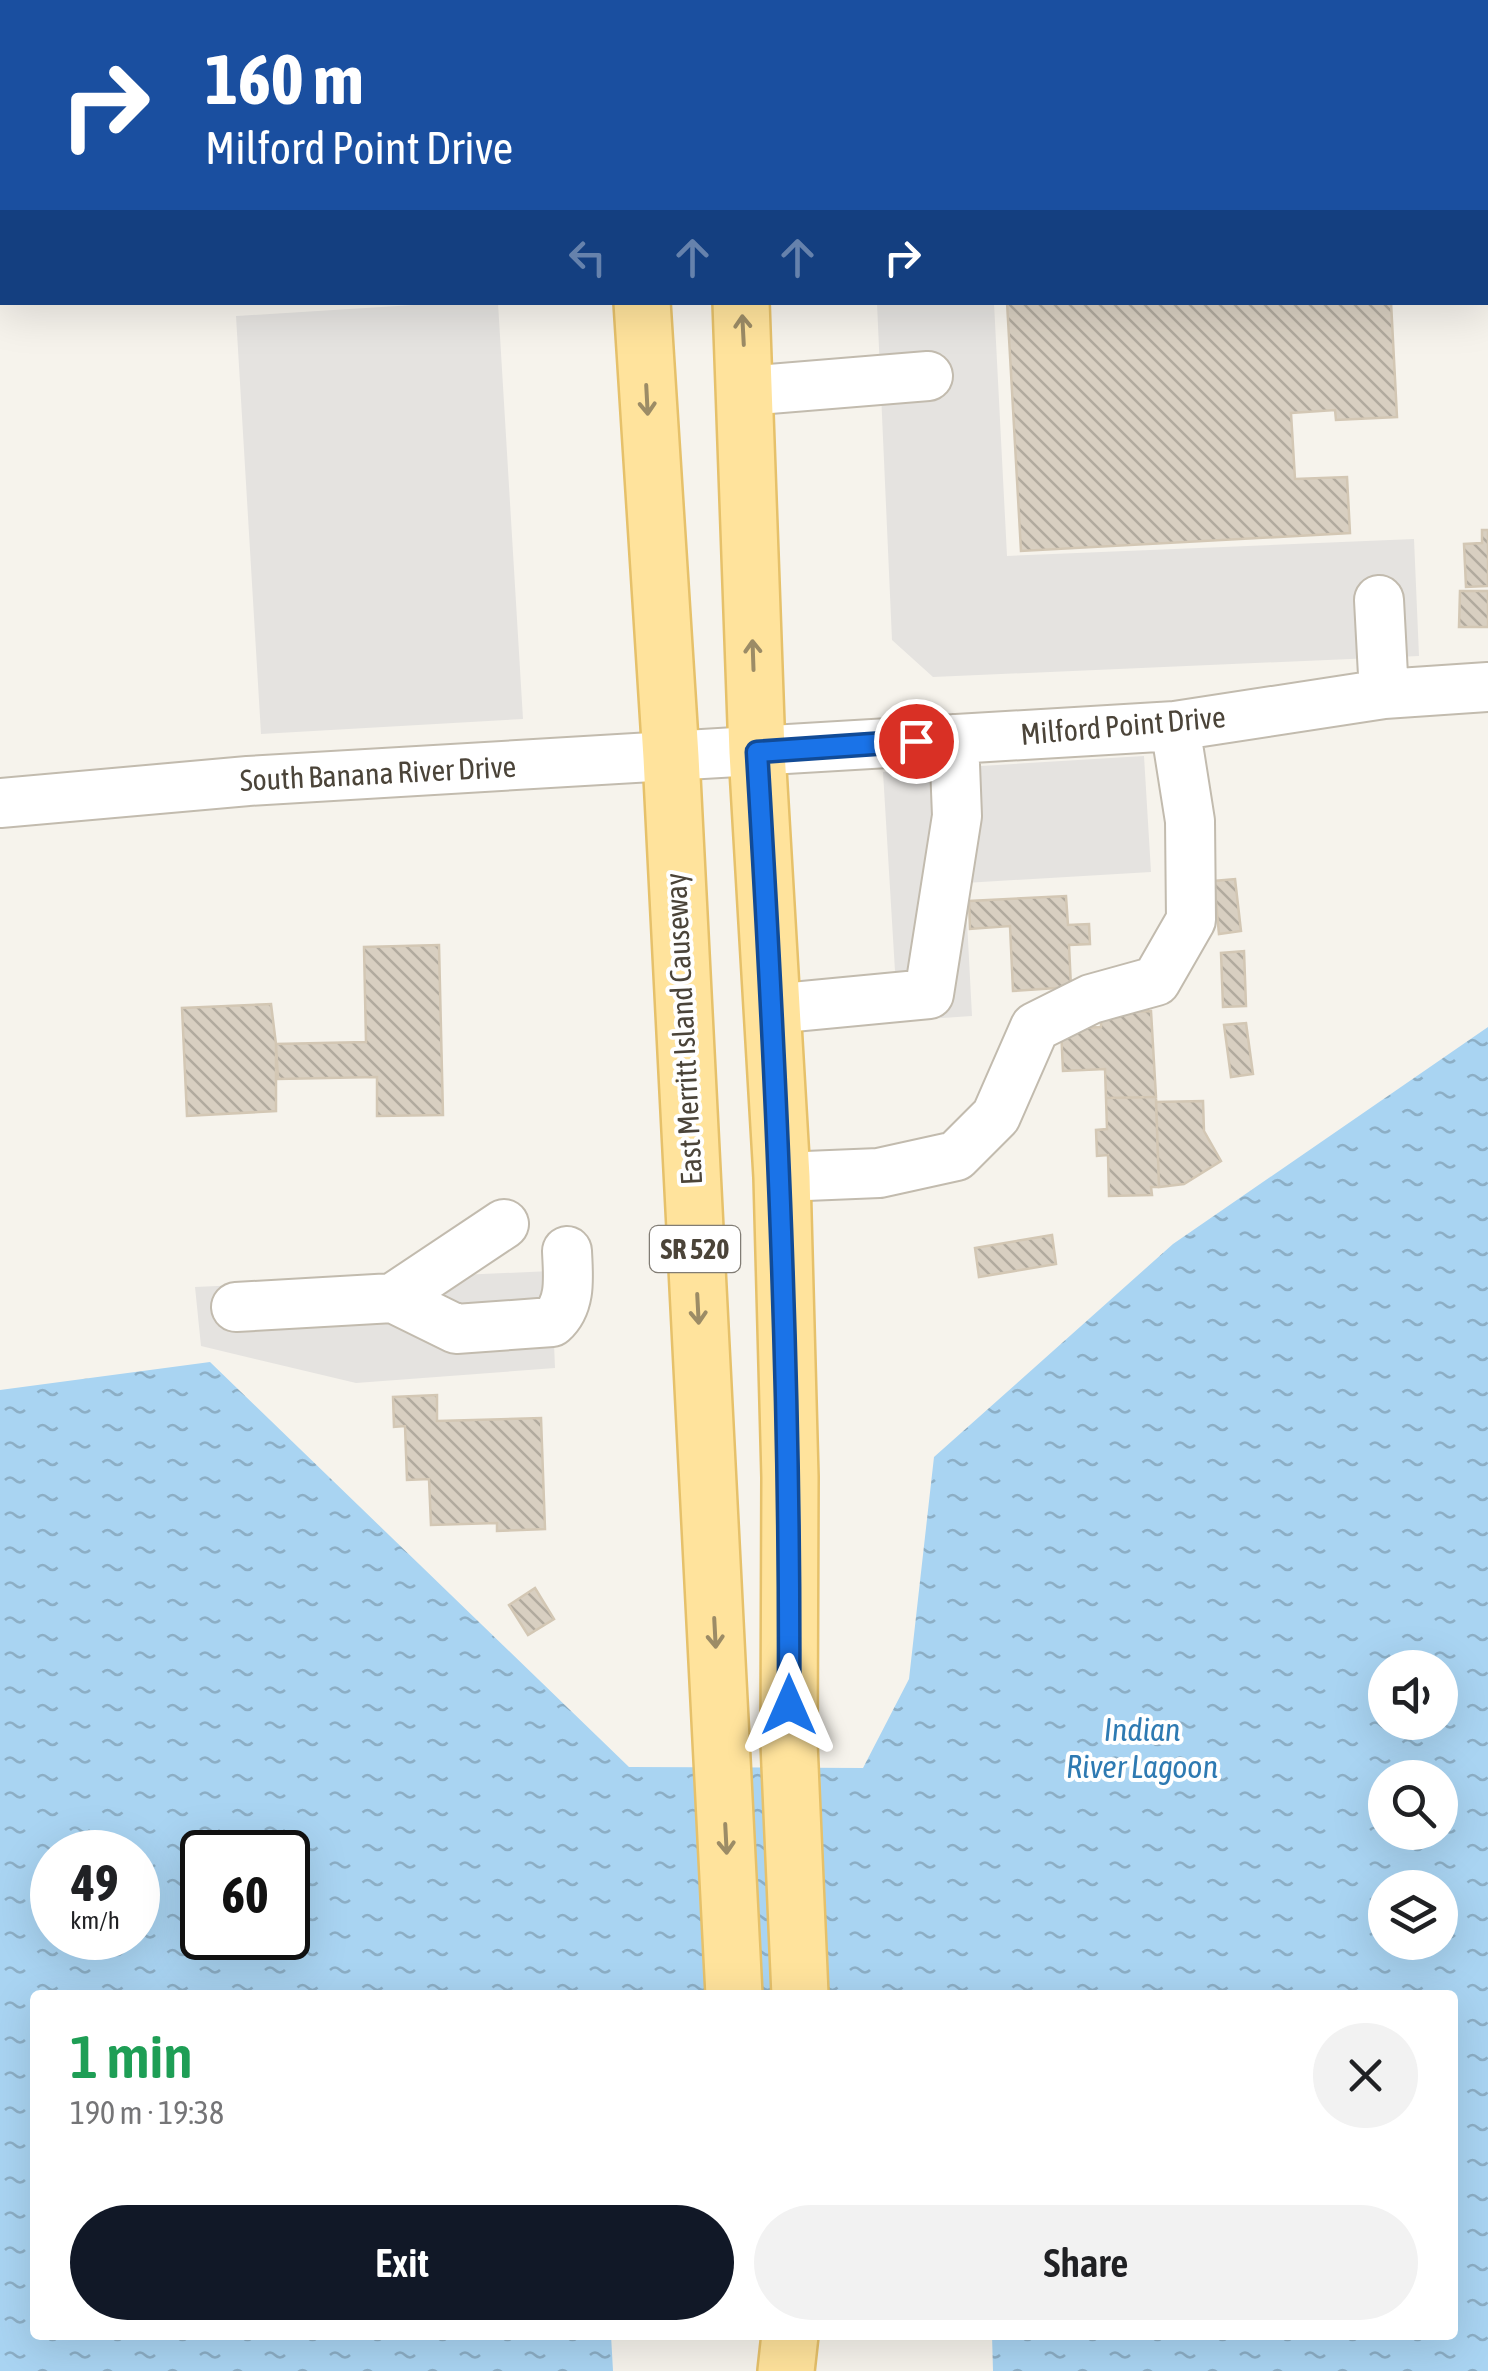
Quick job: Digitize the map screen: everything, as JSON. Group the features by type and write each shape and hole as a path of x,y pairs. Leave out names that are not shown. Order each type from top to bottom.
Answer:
{"main road":[{"name":"East Merritt Island Causeway","path":"642,305 671,757 734,1990"},
{"name":"SR 520","path":"741,305 757,752 782,1177 790,1476 789,1743 800,1990"}],"street":[{"path":"745,390 928,376"},
{"path":"1379,600 1384,694"},
{"name":"Milford Point Drive","path":"757,752 1176,726 1384,694 1488,686"},
{"path":"782,1177 879,1173 956,1156 996,1116 1035,1028 1091,999 1156,980 1190,920 1190,821 1176,726"},
{"path":"772,1009 929,994 957,816 954,738"},
{"name":"South Banana River Drive","path":"0,802 248,782 757,752"},
{"path":"393,1298 504,1224"},
{"path":"236,1306 393,1298 456,1329 552,1322 563,1313 567,1251"}],"shaded area":[{"path":"413,305 498,305 523,719 261,734 236,316"},
{"path":"877,305 994,305 1007,556 1414,539 1419,656 933,677 892,640"},
{"path":"1144,756 1151,872 965,883 972,1016 898,1021 883,772"},
{"path":"551,1271 555,1368 356,1383 201,1346 195,1287"}],"water":[{"name":"Indian River Lagoon","path":"1488,1027 1488,2371 993,2371 992,2340 1458,2340 1458,1990 30,1990 30,2340 611,2340 613,2371 0,2371 0,1390 210,1362 629,1767 863,1768 909,1679 934,1457 1173,1244"}],"building":[{"path":"1007,305 1391,305 1397,417 1336,420 1335,410 1291,413 1295,479 1347,477 1350,533 1021,551"},
{"path":"1482,530 1488,530 1488,586 1466,587 1464,544 1482,543"},
{"path":"1460,591 1488,591 1488,627 1459,627"},
{"path":"1235,879 1241,931 1219,934 1214,881"},
{"path":"1066,896 1068,925 1089,924 1090,944 1069,945 1071,987 1013,991 1010,926 970,929 969,901"},
{"path":"439,945 443,1115 377,1116 377,1077 278,1079 276,1044 366,1042 364,947"},
{"path":"1244,951 1246,1006 1223,1007 1221,953"},
{"path":"271,1004 276,1044 276,1111 187,1116 182,1008"},
{"path":"1151,1011 1156,1097 1106,1098 1105,1069 1063,1071 1061,1029 1101,1027 1101,1013"},
{"path":"1246,1023 1253,1074 1231,1077 1224,1025"},
{"path":"1156,1097 1159,1187 1151,1187 1152,1195 1109,1196 1108,1155 1097,1156 1096,1130 1107,1129 1106,1098"},
{"path":"1203,1101 1204,1131 1221,1161 1184,1184 1159,1187 1156,1102"},
{"path":"1052,1235 1056,1264 979,1277 975,1248"},
{"path":"437,1395 437,1421 541,1418 545,1529 497,1531 497,1523 431,1525 429,1479 407,1480 405,1426 394,1427 393,1397"},
{"path":"535,1588 554,1619 528,1635 509,1605"}],"route":[{"path":"789,1705 790,1476 782,1177 757,752 916,741"}]}
